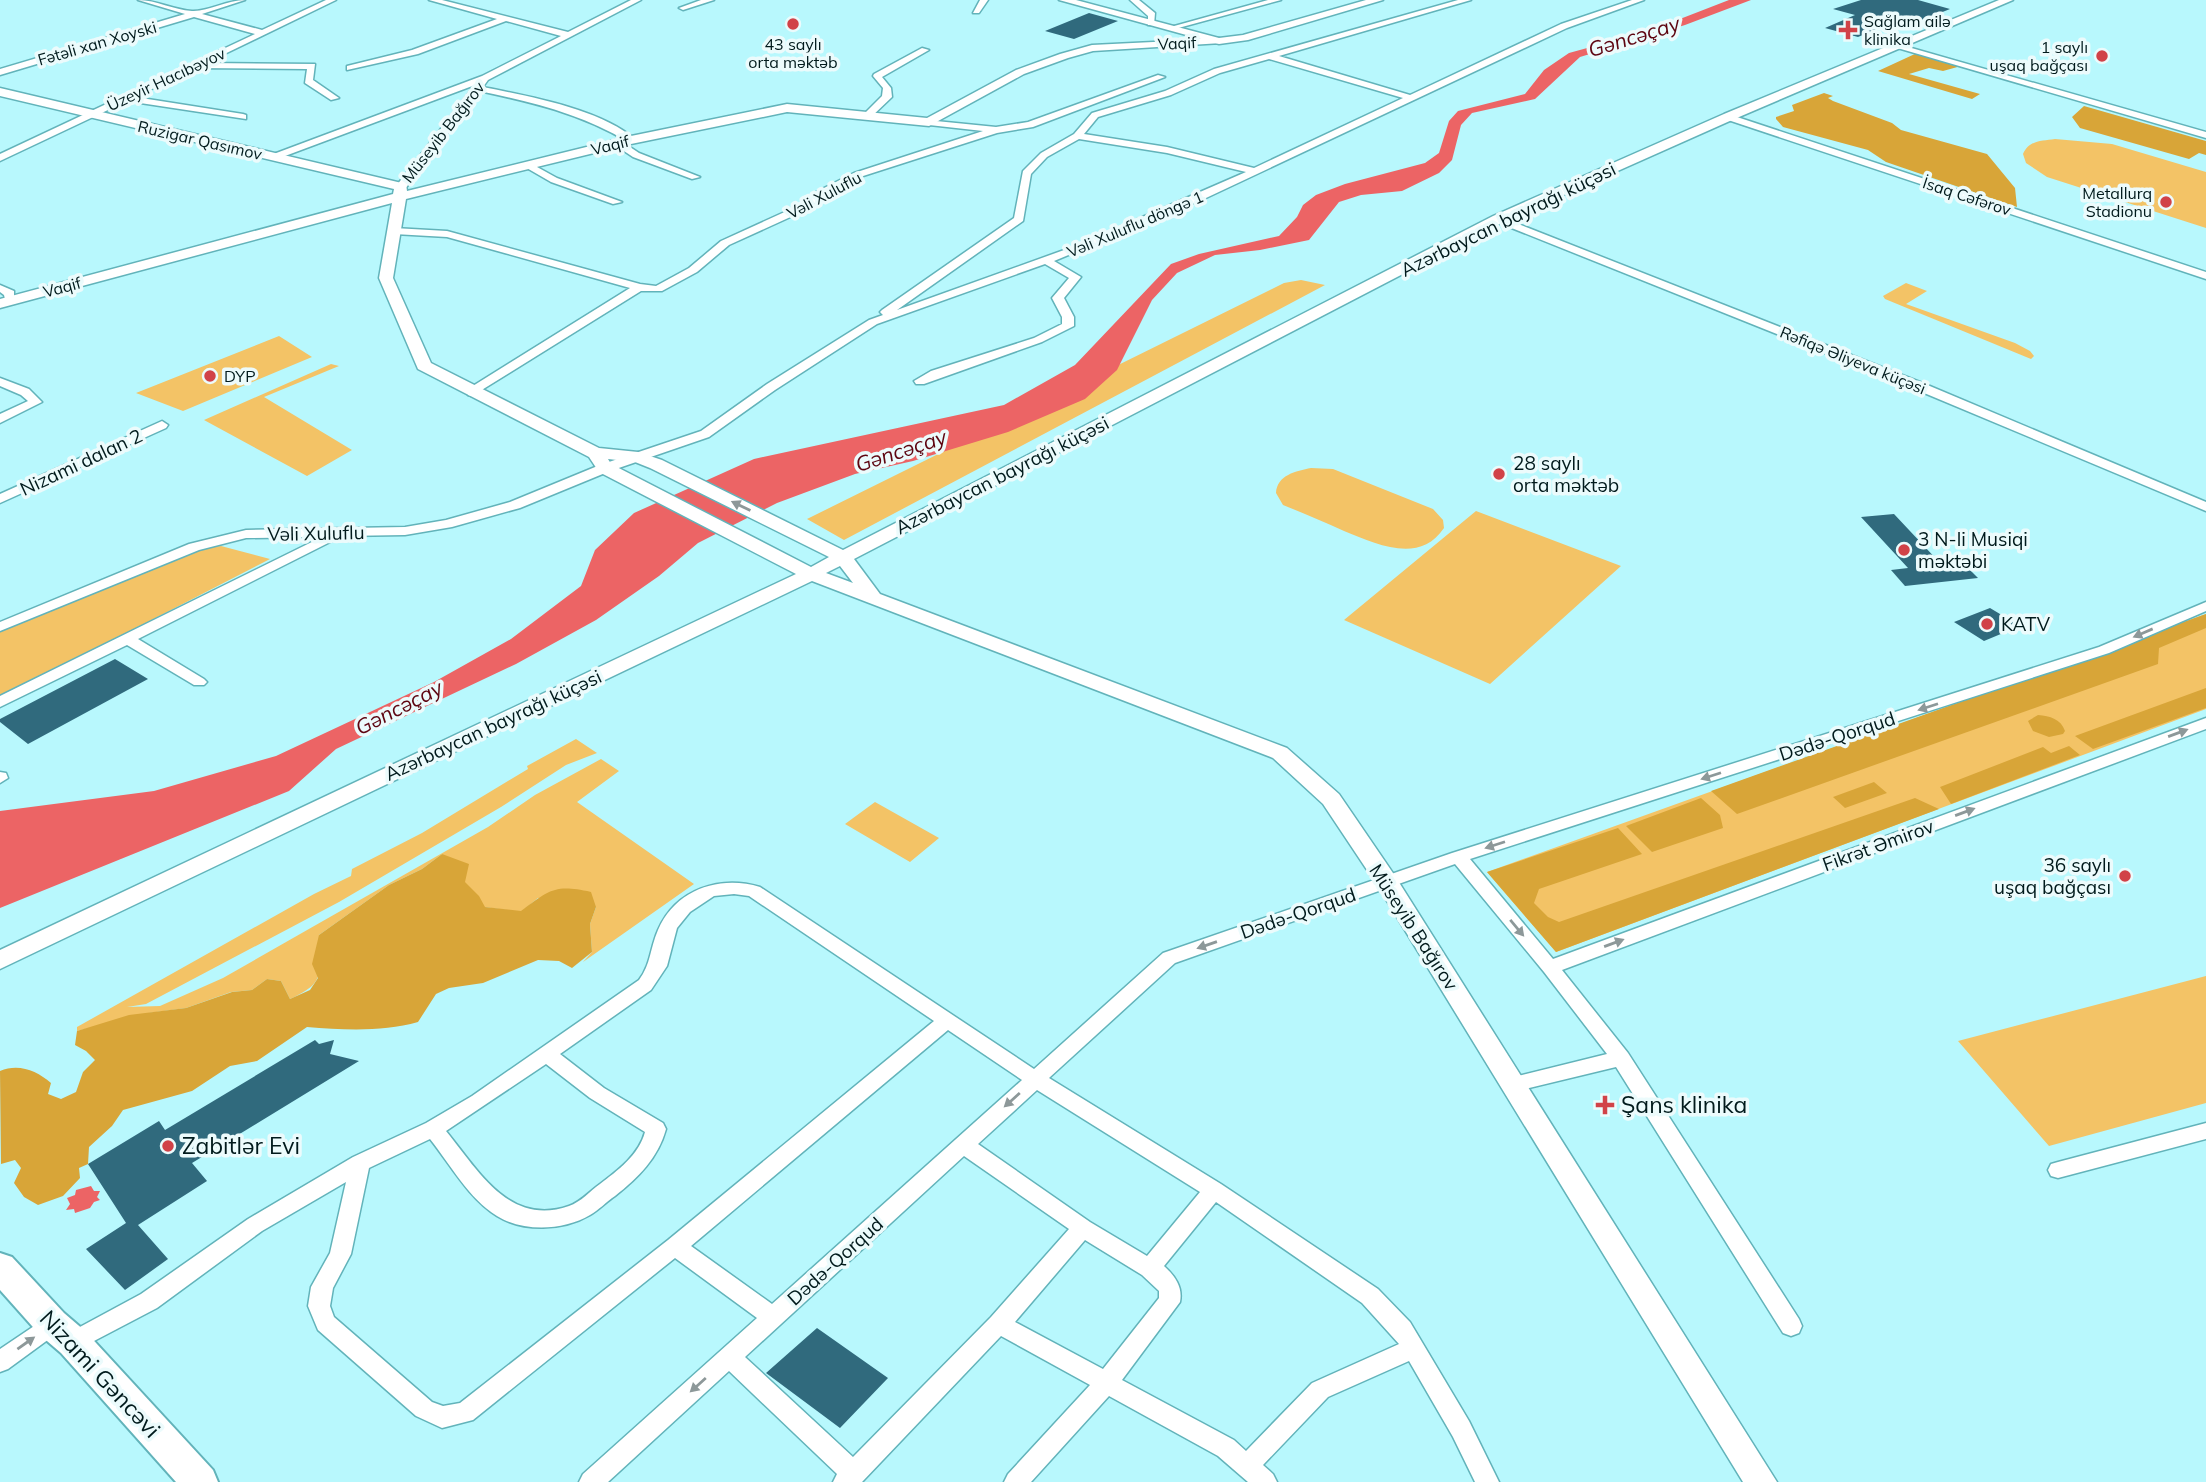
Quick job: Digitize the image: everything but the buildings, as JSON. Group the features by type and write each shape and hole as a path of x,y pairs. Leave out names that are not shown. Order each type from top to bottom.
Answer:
{"main road":[{"name":"Nizami Gəncəvi","path":"0,1267 200,1482"}],"street":[{"path":"142,0 262,33"},
{"name":"Fətəli xan Xoyski","path":"0,72 241,0"},
{"name":"Üzeyir Hacıbəyov","path":"0,157 332,0"},
{"path":"433,0 568,35"},
{"name":"Müseyib Bağırov","path":"637,0 485,78 400,192 387,278 424,366 600,460 626,478 811,574 1280,753 1331,799 1387,882 1761,1482"},
{"path":"683,8 710,0"},
{"path":"976,11 984,0"},
{"path":"1064,0 1219,41 1244,38 1374,0"},
{"path":"1171,28 1277,0"},
{"path":"1219,41 1356,0"},
{"path":"873,322 1019,219 1026,173 1044,155 1077,136 1095,115 1168,93 1217,71 1467,0"},
{"name":"Vəli Xuluflu döngə 1","path":"638,457 705,433 873,322 1106,237 1255,171 1564,26 1640,0"},
{"name":"Azərbaycan bayrağı küçəsi","path":"0,960 811,574 1498,219 1728,117 2008,0"},
{"path":"1092,48 1142,35 1151,23 1152,15 1142,2"},
{"path":"350,68 415,52 505,19"},
{"name":"Vaqif","path":"5,302 400,192 528,166 624,142 787,108 929,122 1020,72 1092,48 1219,41"},
{"path":"1897,45 2204,133"},
{"path":"867,116 887,97 887,88 877,76 926,50"},
{"path":"1269,57 1411,98"},
{"path":"192,66 312,66 308,81 334,97"},
{"path":"929,122 996,130 1030,125 1161,77"},
{"path":"274,157 485,78"},
{"path":"477,88 524,99 612,127 636,155 695,177"},
{"name":"Ruzigar Qasımov","path":"0,92 274,157 400,192"},
{"path":"124,98 243,117"},
{"name":"İsaq Cəfərov","path":"1728,117 2206,276"},
{"name":"Vəli Xuluflu","path":"394,231 447,234 639,287 658,289 693,271 724,243 804,207 818,195 857,175 996,130"},
{"path":"1077,136 1202,155 1255,171"},
{"path":"528,166 554,180 617,202"},
{"name":"Rəfiqə Əliyeva küçəsi","path":"1498,219 1921,387 2206,507"},
{"path":"920,381 947,369 1038,340 1068,326 1068,317 1059,298 1076,277 1045,260"},
{"name":"Vəli Xuluflu","path":"472,391 639,287"},
{"path":"0,288 10,293 5,302"},
{"path":"0,382 26,392 36,402 0,419"},
{"name":"Nizami dalan 2","path":"0,499 162,425"},
{"name":"Müseyib Bağırov","path":"600,460 638,457 802,536 843,557 874,599"},
{"name":"Vəli Xuluflu","path":"0,627 194,547 246,534 405,531 447,524 515,505 600,460"},
{"path":"0,702 338,534"},
{"name":"Dədə-Qorqud","path":"591,1482 1169,958 1458,857 2104,650 2206,606"},
{"path":"126,638 198,682"},
{"name":"Fikrət Əmirov","path":"1550,967 2206,723"},
{"path":"1458,857 1550,967 1621,1058 1791,1326"},
{"path":"0,1362 62,1333 149,1301 255,1225 360,1163 433,1129 479,1101 645,985 663,956 665,936 670,923 704,891 726,887 754,891 1035,1079 1214,1190 1370,1296 1402,1329 1461,1429 1487,1482"},
{"path":"360,1163 340,1254 322,1287 319,1306 326,1323 424,1409 442,1417 465,1413 676,1246 948,1020"},
{"path":"433,1129 492,1200 506,1211 535,1218 577,1212 620,1181 644,1156 655,1138 656,1129 597,1093 546,1054"},
{"path":"1513,1084 1621,1058"},
{"path":"2058,1170 2206,1131"},
{"path":"963,1144 1083,1228 1150,1268 1167,1282 1172,1293 1169,1302 1107,1382 1016,1482"},
{"path":"1150,1268 1214,1190"},
{"path":"729,1357 850,1478 999,1324 1083,1228"},
{"path":"676,1246 773,1317"},
{"path":"999,1324 1226,1448 1265,1482"},
{"path":"1247,1466 1320,1390 1413,1348"}],"shaded area":[{"path":"1917,53 1961,66 1943,71 1929,68 1909,74 1980,94 1972,99 1878,71"},
{"path":"1824,93 1833,96 1828,98 1833,101 1892,123 1901,130 1987,154 2015,188 2017,207 1886,162 1868,150 1783,127 1776,119 1794,111 1792,105"},
{"path":"2084,106 2206,141 2206,155 2199,153 2189,159 2080,128 2072,117"},
{"name":"Metallurq Stadionu","path":"2055,139 2112,144 2206,172 2206,228 2047,177 2026,163 2023,154 2029,146"},
{"path":"1301,280 1325,285 844,540 807,519 1284,283"},
{"path":"1906,283 1927,291 1906,304 2015,343 2034,356 2031,359 1883,296"},
{"path":"279,336 312,357 183,411 136,393"},
{"path":"331,364 339,366 264,397 352,450 307,476 204,420"},
{"path":"1311,468 1333,469 1433,509 1443,520 1444,528 1434,539 1422,546 1397,548 1370,541 1283,505 1276,493 1280,482 1294,472"},
{"path":"1476,511 1621,566 1490,684 1344,620"},
{"path":"221,546 270,559 0,698 0,631 195,549"},
{"path":"2206,614 2206,709 1556,952 1487,872"},
{"path":"2206,614 2206,628 2159,648 2158,664 1737,814 1711,791"},
{"path":"2206,688 2206,708 2093,749 2075,736"},
{"path":"2038,715 2058,721 2065,731 2063,734 2049,737 2033,731 2028,721"},
{"path":"576,739 597,753 566,765 501,807 339,902 146,1004 127,1007 160,1006 223,978 488,827 535,795 601,759 619,771 577,802 694,884 583,962 592,952 590,924 596,907 538,898 521,912 484,907 442,854 422,869 389,885 319,935 320,967 316,981 290,999 281,981 267,979 252,990 231,992 186,1008 149,1013 77,1031 77,1027 351,876 352,869 422,833 528,769 527,766"},
{"path":"2069,746 2080,755 1951,804 1940,787 2043,747 2051,753"},
{"path":"1874,782 1887,793 1845,808 1833,797"},
{"path":"1701,798 1720,815 1723,828 1652,852 1626,826"},
{"path":"1915,798 1939,809 1556,952 1487,872 1618,828 1642,854 1539,889 1534,903 1548,917 1559,922"},
{"path":"875,802 939,838 910,862 845,824"},
{"path":"442,854 469,864 465,882 479,896 485,907 521,911 546,894 560,889 591,892 596,907 590,924 592,952 572,968 559,961 538,960 483,983 449,988 436,994 418,1022 377,1029 307,1027 257,1061 230,1066 192,1091 123,1110 112,1126 89,1147 88,1164 79,1168 80,1178 63,1196 38,1205 24,1197 14,1183 21,1168 15,1160 1,1164 0,1071 21,1068 34,1072 51,1083 48,1094 61,1099 76,1092 83,1072 95,1060 75,1045 77,1031 129,1015 186,1008 232,992 252,990 267,979 281,981 290,999 310,990 318,978 312,964 319,935 389,885 422,869"},
{"path":"2206,976 2206,1103 2049,1146 1958,1041"}],"water":[{"name":"Gəncəçay","path":"1729,0 1751,0 1685,25 1580,57 1535,99 1472,113 1461,125 1452,160 1439,173 1402,191 1361,195 1339,202 1309,240 1260,250 1215,255 1177,273 1152,300 1117,370 1085,399 1008,432 913,461 855,474 777,503 698,543 659,576 596,620 516,664 336,749 289,791 0,908 0,811 154,791 276,756 434,682 511,639 581,586 595,550 634,513 754,459 1004,405 1075,365 1171,264 1199,254 1279,236 1297,217 1303,205 1316,195 1345,184 1425,163 1439,153 1449,121 1458,111 1525,94 1544,70 1569,53 1649,31"},
{"path":"91,1186 94,1191 100,1191 97,1197 100,1200 94,1202 90,1208 75,1213 74,1209 66,1210 70,1204 67,1198 75,1195 76,1190"}],"place":[{"name":"43 saylı orta məktəb","path":"793,24"},
{"name":"Sağlam ailə klinika","path":"1848,30"},
{"name":"1 saylı uşaq bağçası","path":"2102,56"},
{"name":"Metallurq Stadionu","path":"2166,202"},
{"name":"DYP","path":"210,376"},
{"name":"28 saylı orta məktəb","path":"1499,474"},
{"name":"3 N-li Musiqi məktəbi","path":"1904,550"},
{"name":"KATV","path":"1987,624"},
{"name":"36 saylı uşaq bağçası","path":"2125,876"},
{"name":"Şans klinika","path":"1605,1105"},
{"name":"Zabitlər Evi","path":"168,1146"}]}
